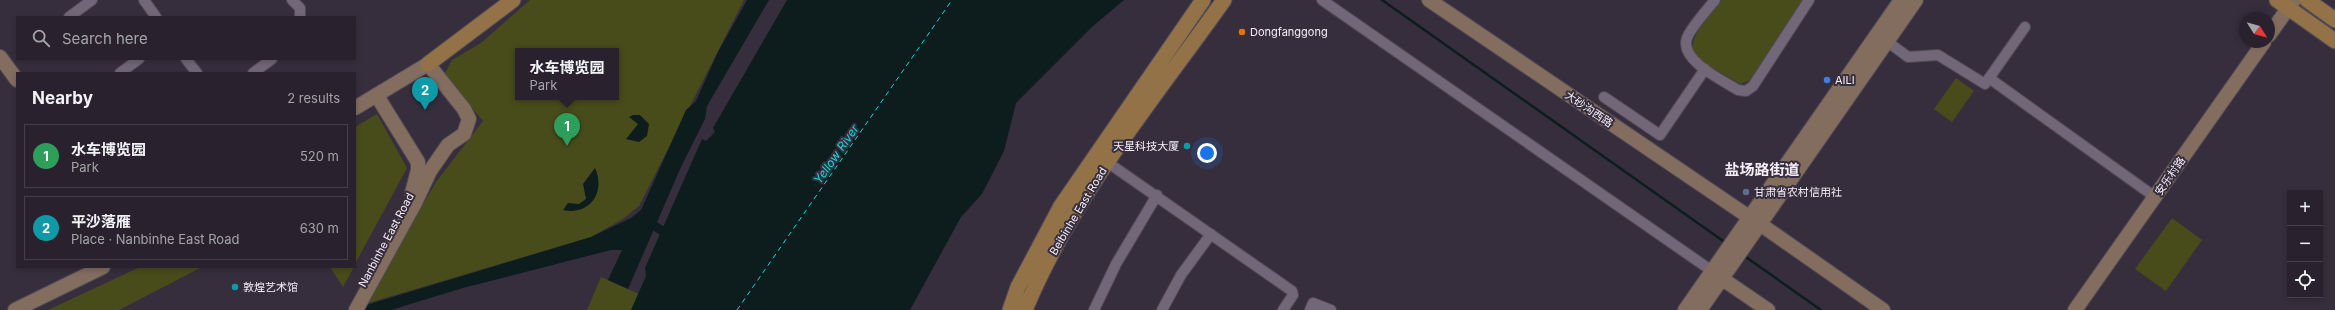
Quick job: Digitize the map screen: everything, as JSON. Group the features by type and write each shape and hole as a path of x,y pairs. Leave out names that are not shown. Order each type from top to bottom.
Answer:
{"main road":[{"path":"356,107 428,64 513,0"},
{"name":"Beibinhe East Road","path":"1010,310 1018,287 1061,206 1203,0"},
{"name":"Beibinhe East Road","path":"1025,310 1065,230 1107,162 1224,0"},
{"name":"大砂沟西路","path":"1429,0 1751,226 1883,310"},
{"path":"1685,310 1726,262 1901,0"},
{"path":"1751,226 1888,42 1916,0"},
{"path":"2272,0 2286,3 2335,41"},
{"path":"2307,0 2335,20"},
{"path":"2275,24 2286,3"},
{"name":"安乐村路","path":"2075,310 2260,48"},
{"path":"0,57 16,79"},
{"name":"Nanbinhe East Road","path":"354,306 415,203 430,171 448,145 464,134 469,124 464,109 428,64"},
{"name":"Nanbinhe East Road","path":"354,306 409,200 418,170 414,155 376,96"},
{"path":"15,310 101,268"},
{"path":"1700,310 1716,275"},
{"path":"1716,275 1768,310"}],"street":[{"path":"70,16 92,0"},
{"path":"144,0 155,16"},
{"path":"292,0 300,8 300,16"},
{"path":"1322,0 1716,275"},
{"path":"1715,0 1687,38 1686,48 1692,60 1738,90 1746,91 1753,86 1809,0"},
{"path":"1888,42 1908,57 1938,55 1985,84 2025,27"},
{"path":"121,72 138,60"},
{"path":"187,60 196,72"},
{"path":"254,72 271,60"},
{"path":"1604,97 1660,135 1705,69"},
{"path":"1989,78 2155,197"},
{"path":"1107,162 1157,195 1292,291 1293,295 1283,310"},
{"path":"1094,310 1116,264 1157,195"},
{"path":"1162,310 1181,275 1211,234"},
{"path":"1310,310 1313,302 1331,310"}],"green space":[{"path":"530,0 744,0 639,206 623,219 591,237 365,304 436,182 483,121 444,75 452,60 481,43"},
{"path":"1722,0 1804,0 1802,8 1751,80 1740,84 1694,57 1692,49 1696,34"},
{"path":"1956,78 1974,91 1952,122 1934,109"},
{"path":"377,114 407,168 356,262 356,126"},
{"path":"2172,218 2202,240 2166,291 2135,269"},
{"path":"138,268 200,268 119,310 48,310"},
{"path":"331,268 353,268 343,287"},
{"path":"601,277 639,294 631,310 587,310"}],"water":[{"path":"747,0 769,0 707,106 705,119 681,167 628,289 608,280 622,250 611,250 463,288 391,310 350,310 591,237 631,218 641,210 686,110 696,101 718,52"},
{"name":"Yellow River","path":"787,0 1124,0 1092,27 1016,103 1004,151 982,194 961,217 910,310 631,310 646,276 645,268 702,139 706,141 715,132 713,128"},
{"path":"633,115 640,115 649,124 647,136 639,142 626,139 638,124 629,117"},
{"path":"595,168 598,177 598,186 597,193 593,200 588,206 581,209 573,211 563,210 568,203 579,204 586,199 583,184"}],"waterway":[{"path":"1382,0 1726,243"},
{"path":"646,220 671,237"},
{"path":"1743,255 1821,310"}],"ferry route":[{"path":"737,310 952,0"}],"place":[{"name":"Dongfanggong","path":"1242,32"},
{"name":"AILI","path":"1827,80"},
{"name":"平沙落雁","path":"425,110"},
{"name":"水车博览园","path":"567,146"},
{"name":"天星科技大厦","path":"1187,146"},
{"name":"甘肃省农村信用社","path":"1746,192"},
{"name":"敦煌艺术馆","path":"235,287"}],"district":[{"name":"盐场路街道","path":"1762,169"}]}
